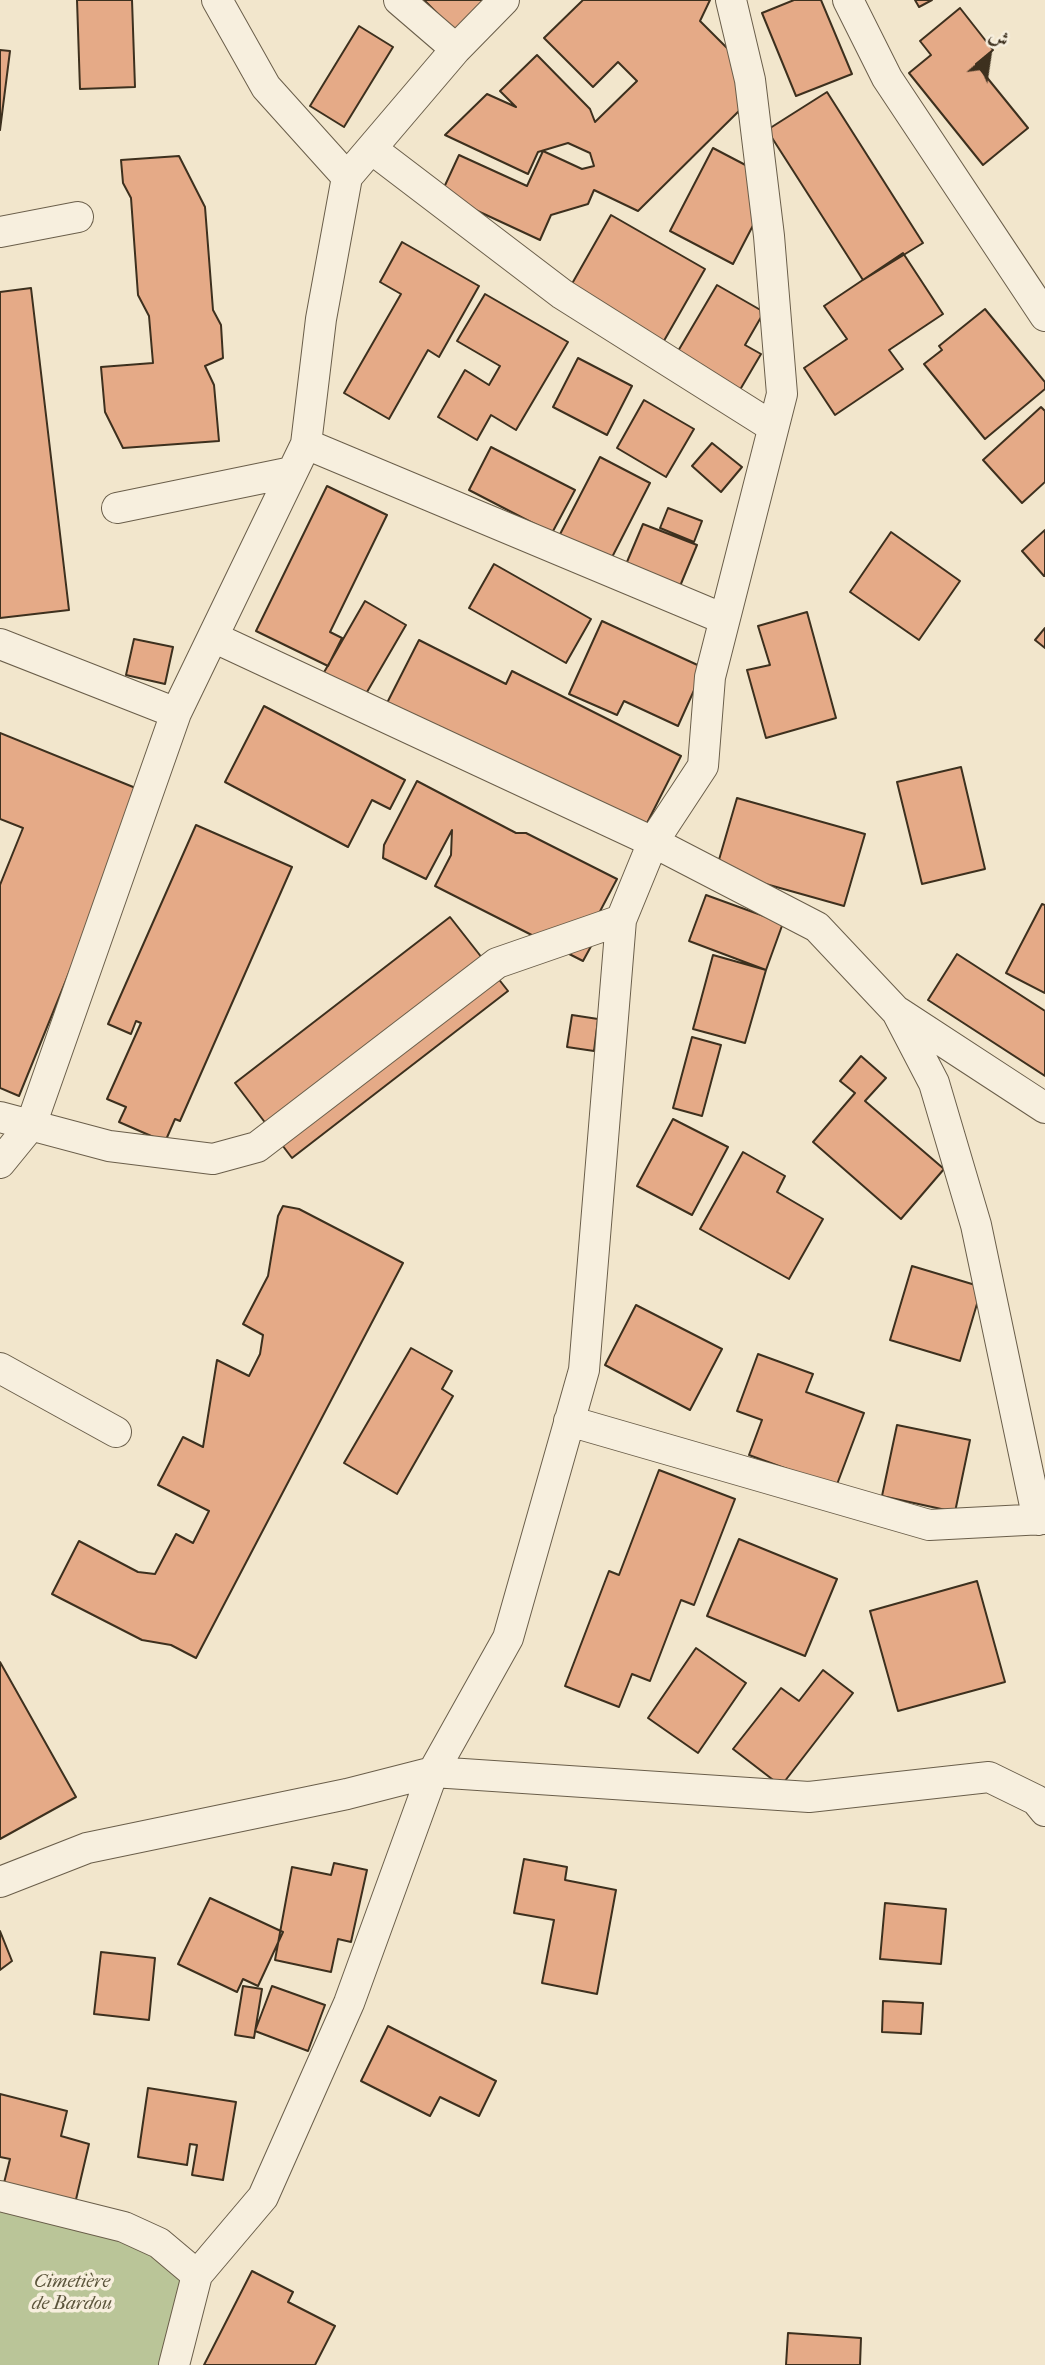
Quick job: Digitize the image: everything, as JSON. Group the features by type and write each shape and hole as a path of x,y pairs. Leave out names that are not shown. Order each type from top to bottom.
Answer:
{"street":[{"path":"217,0 266,87 347,177"},
{"path":"399,0 456,49"},
{"path":"0,1163 31,1125 176,713 306,444 320,319 347,177 373,150 456,49 504,0"},
{"path":"174,2365 197,2275 263,2197 349,2003 433,1772 508,1639 584,1370 621,920 653,842 703,766 710,677 782,394 769,236 750,80 731,0"},
{"path":"848,0 887,78 1045,316"},
{"path":"373,150 562,294 773,427"},
{"path":"0,232 78,217"},
{"path":"306,444 724,619"},
{"path":"117,508 292,472"},
{"path":"212,637 653,842 817,927 897,1012 1045,1108"},
{"path":"0,644 176,713"},
{"path":"0,1117 108,1146 213,1159 257,1147 497,963 621,920"},
{"path":"569,1421 929,1525 1042,1519 975,1225 933,1083 897,1012"},
{"path":"0,1368 116,1432"},
{"path":"0,1882 87,1848 347,1794 433,1772 809,1797 989,1777 1036,1800 1045,1811"},
{"path":"0,2196 124,2227 159,2243 197,2275"}],"green space":[{"name":"Cimetière de Bardou","path":"0,2202 137,2235 181,2274 171,2365 0,2365"}],"building":[{"path":"77,0 132,0 135,87 80,89"},
{"path":"424,0 486,0 456,32"},
{"path":"583,0 710,0 700,21 738,59 750,100 638,211 594,190 588,204 551,215 540,240 441,194 459,155 527,186 543,151 582,169 594,166 590,153 568,143 538,152 528,174 445,135 487,94 516,107 500,91 537,55 590,109 595,122 637,81 618,62 593,87 544,38"},
{"path":"794,0 821,0 852,74 796,96 762,13"},
{"path":"915,0 932,0 919,7"},
{"path":"960,8 993,50 976,64 1028,128 983,165 909,73 931,55 920,41"},
{"path":"359,26 393,47 344,127 310,106"},
{"path":"0,50 10,51 0,130"},
{"path":"827,92 923,243 863,280 767,130"},
{"path":"713,148 776,181 733,264 670,231"},
{"path":"179,156 205,207 213,310 221,325 223,358 205,366 214,385 219,441 123,448 105,412 101,367 153,363 149,316 138,295 131,198 123,183 121,160"},
{"path":"611,215 705,269 661,346 569,289"},
{"path":"402,242 479,286 439,357 428,350 389,419 344,393 401,294 380,282"},
{"path":"903,253 943,314 889,350 903,369 835,415 804,368 847,339 824,306"},
{"path":"717,285 764,312 745,345 761,354 734,400 671,363"},
{"path":"31,288 69,610 0,618 0,292"},
{"path":"485,294 568,342 516,430 491,415 477,440 438,417 465,370 489,385 500,366 457,341"},
{"path":"985,309 1045,382 1045,389 985,439 924,364 942,350 939,346"},
{"path":"578,358 632,386 607,435 553,407"},
{"path":"644,400 694,429 666,477 617,448"},
{"path":"1041,407 1045,411 1045,482 1022,503 983,460"},
{"path":"712,443 742,467 721,492 692,466"},
{"path":"491,447 575,490 552,533 469,490"},
{"path":"600,457 650,483 607,567 556,542"},
{"path":"327,486 387,515 330,632 342,638 328,666 256,631"},
{"path":"668,508 702,521 694,542 660,528"},
{"path":"643,524 697,545 678,591 624,569"},
{"path":"1045,530 1045,576 1044,576 1022,551"},
{"path":"891,532 960,581 919,640 850,592"},
{"path":"494,564 591,619 566,663 469,608"},
{"path":"365,601 406,625 360,704 319,681"},
{"path":"807,612 836,718 766,738 747,670 770,665 758,626"},
{"path":"602,621 704,668 678,726 624,701 617,715 569,694"},
{"path":"1045,628 1045,648 1035,640"},
{"path":"134,639 173,647 165,684 126,675"},
{"path":"419,640 506,684 512,671 681,756 643,831 387,703"},
{"path":"264,706 405,780 390,809 372,800 348,847 225,782"},
{"path":"0,733 143,791 19,1096 0,1088 0,885 23,828 0,819"},
{"path":"961,767 985,869 922,884 897,782"},
{"path":"417,781 516,833 526,833 617,879 597,917 595,939 583,961 435,886 451,855 452,830 426,879 383,858 384,845"},
{"path":"737,798 865,834 844,906 716,870"},
{"path":"196,825 292,867 180,1121 175,1119 165,1142 119,1122 126,1107 107,1099 141,1023 136,1021 131,1034 108,1024"},
{"path":"706,895 783,923 766,970 689,941"},
{"path":"1042,904 1045,905 1045,993 1006,973"},
{"path":"450,917 508,991 292,1158 235,1083"},
{"path":"957,954 1045,1011 1045,1076 928,1000"},
{"path":"713,955 766,970 745,1043 693,1029"},
{"path":"572,1015 598,1019 594,1051 567,1047"},
{"path":"692,1037 721,1045 702,1116 673,1108"},
{"path":"861,1056 886,1078 865,1101 944,1169 901,1219 813,1142 855,1093 840,1081"},
{"path":"673,1119 728,1147 692,1215 637,1186"},
{"path":"743,1152 785,1176 777,1192 823,1219 789,1279 700,1229"},
{"path":"283,1206 299,1209 403,1263 196,1658 171,1645 142,1640 52,1594 79,1541 138,1572 155,1574 176,1534 193,1543 209,1511 158,1485 183,1437 203,1447 217,1360 249,1376 260,1354 263,1335 243,1324 268,1276 278,1216"},
{"path":"912,1266 982,1287 960,1361 890,1340"},
{"path":"636,1305 722,1349 690,1410 605,1365"},
{"path":"411,1348 452,1371 442,1389 453,1396 397,1494 344,1463"},
{"path":"758,1354 813,1374 806,1392 864,1413 836,1487 749,1455 762,1420 737,1411"},
{"path":"897,1425 970,1440 955,1512 882,1496"},
{"path":"659,1470 735,1499 694,1605 681,1600 650,1681 632,1674 619,1707 565,1686 609,1571 619,1575"},
{"path":"739,1539 837,1579 805,1656 707,1616"},
{"path":"977,1581 1005,1682 898,1711 870,1611"},
{"path":"696,1648 746,1683 698,1753 648,1718"},
{"path":"0,1662 76,1797 0,1839"},
{"path":"823,1670 853,1693 781,1786 733,1749 781,1688 799,1701"},
{"path":"524,1859 567,1867 565,1880 616,1890 597,1994 542,1983 554,1920 514,1913"},
{"path":"334,1863 367,1870 351,1942 338,1939 331,1972 275,1960 292,1867 331,1875"},
{"path":"210,1898 283,1932 258,1986 243,1979 237,1992 178,1964"},
{"path":"885,1903 946,1909 941,1964 880,1959"},
{"path":"0,1931 12,1961 0,1970"},
{"path":"101,1952 155,1958 149,2020 94,2014"},
{"path":"243,1986 262,1989 254,2038 235,2035"},
{"path":"272,1986 325,2005 308,2051 255,2031"},
{"path":"883,2001 923,2003 921,2034 882,2032"},
{"path":"388,2026 496,2081 479,2116 440,2097 430,2116 361,2081"},
{"path":"148,2088 236,2102 223,2180 192,2175 197,2145 190,2144 187,2165 138,2157"},
{"path":"0,2094 67,2111 61,2136 89,2144 74,2208 2,2191 10,2159 0,2157"},
{"path":"252,2271 293,2292 288,2302 335,2326 315,2365 204,2365"},
{"path":"788,2333 861,2338 860,2365 786,2365"}]}
